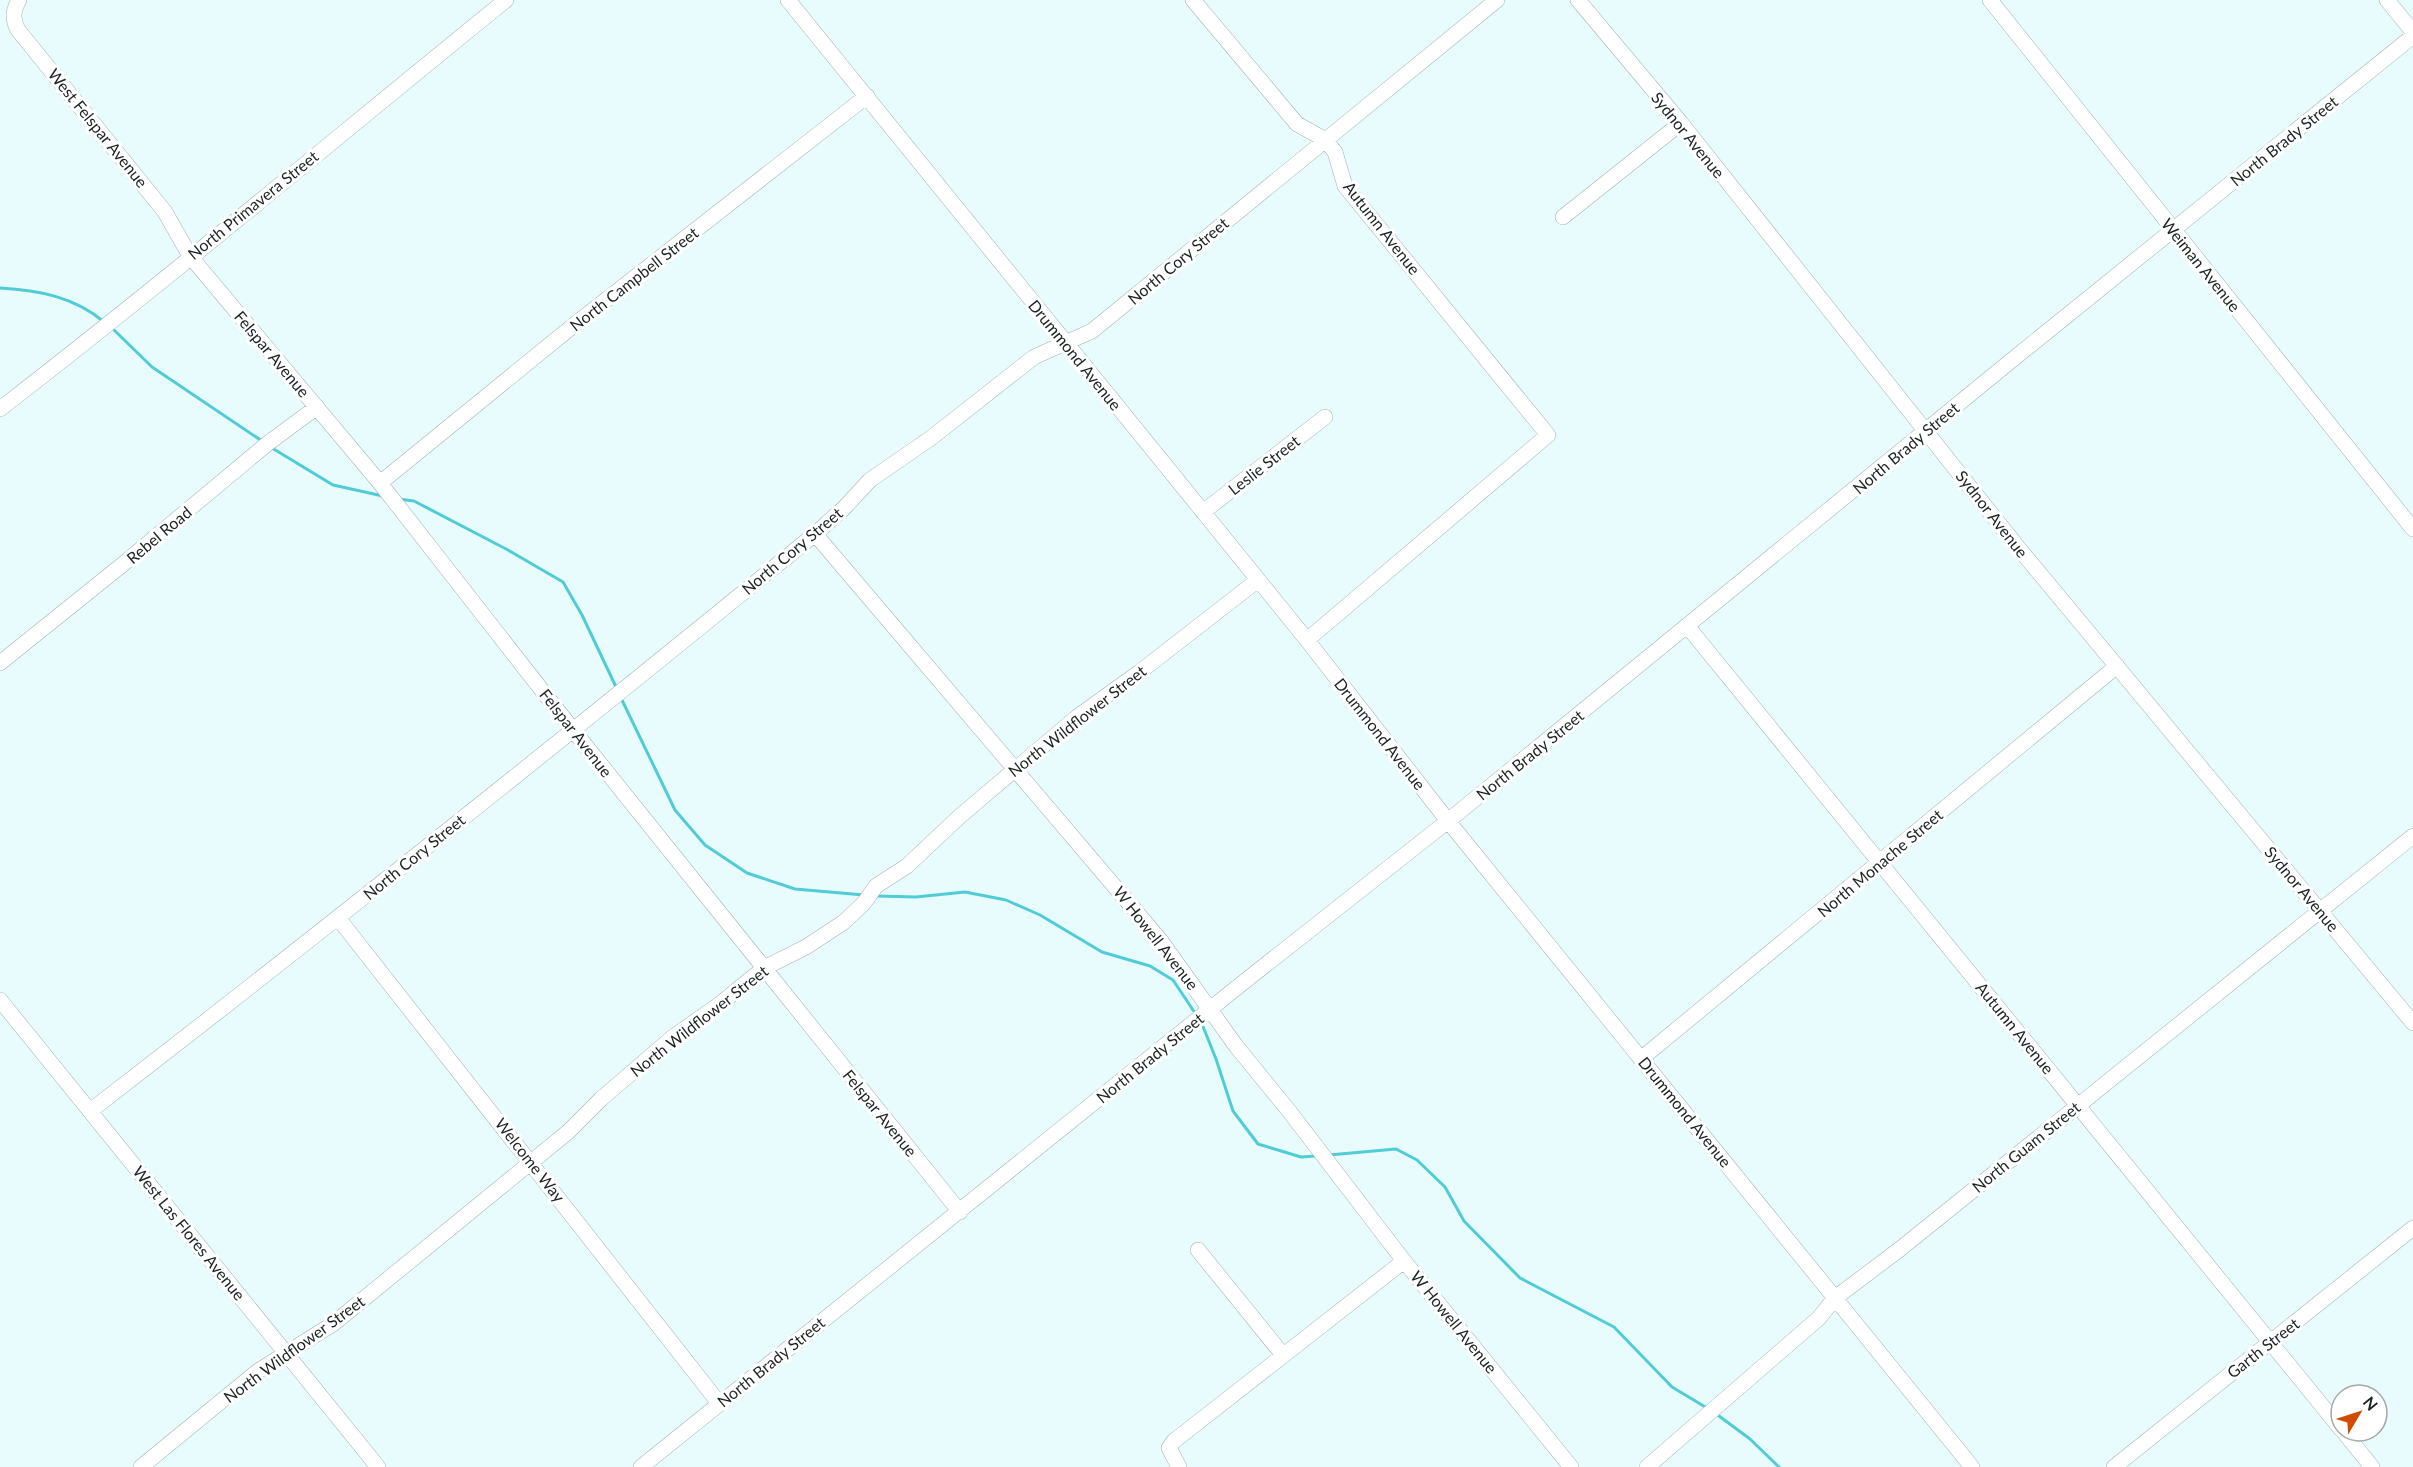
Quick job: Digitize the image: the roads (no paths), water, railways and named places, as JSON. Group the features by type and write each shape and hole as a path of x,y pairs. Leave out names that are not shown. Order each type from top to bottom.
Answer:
{"street":[{"name":"West Felspar Avenue","path":"19,0 14,13 14,22 18,30 165,212 190,256"},
{"name":"North Primavera Street","path":"0,409 132,307 190,256 506,0"},
{"name":"Drummond Avenue","path":"788,0 1307,640 1448,821 1972,1467"},
{"path":"1193,0 1297,124 1324,139"},
{"name":"North Cory Street","path":"90,1111 338,918 816,534 870,480 931,438 1034,357 1064,342 1077,339 1100,325 1324,139 1497,0"},
{"name":"Sydnor Avenue","path":"1578,0 1681,123 2016,545 2413,1023"},
{"name":"Weiman Avenue","path":"1990,0 2413,529"},
{"path":"2387,0 2413,34"},
{"name":"North Brady Street","path":"641,1467 1688,627 2413,34"},
{"name":"North Campbell Street","path":"380,483 574,325 867,96"},
{"path":"1563,217 1681,123"},
{"name":"Autumn Avenue","path":"1307,640 1548,435 1345,186 1335,153 1324,139"},
{"name":"Felspar Avenue","path":"190,256 380,483 573,730 960,1212"},
{"name":"Rebel Road","path":"0,663 267,444 317,407"},
{"name":"Leslie Street","path":"1203,512 1325,417"},
{"name":"W Howell Avenue","path":"816,534 1161,941 1236,1046 1404,1261 1571,1467"},
{"name":"North Wildflower Street","path":"141,1467 258,1371 333,1324 532,1162 673,1037 720,1004 764,968 806,947 844,922 864,903 876,886 907,866 1077,717 1258,580"},
{"name":"Autumn Avenue","path":"1688,627 2329,1414"},
{"name":"North Monache Street","path":"1642,1058 2117,666"},
{"name":"North Guam Street","path":"1647,1467 1819,1318 1835,1298 1900,1249 2413,836"},
{"name":"Welcome Way","path":"338,918 532,1162 719,1403"},
{"name":"West Las Flores Avenue","path":"0,1000 378,1467"},
{"name":"Garth Street","path":"2114,1467 2413,1228"},
{"path":"1198,1250 1282,1355"},
{"path":"1179,1467 1169,1448 1174,1441 1404,1261"},
{"name":"Autumn Avenue","path":"2353,1443 2372,1467"}],"waterway":[{"path":"0,288 55,296 81,306 104,322"},
{"path":"112,328 152,367 262,441"},
{"path":"272,448 333,485 383,496"},
{"path":"398,499 414,501 508,550 563,582 582,615 617,689"},
{"path":"621,698 675,810 705,845 747,873 795,889 864,895"},
{"path":"877,896 916,897 965,892 1006,900 1040,915 1102,952 1150,966 1173,980 1195,1013"},
{"path":"1202,1024 1233,1111 1258,1144 1301,1157 1316,1156"},
{"path":"1329,1155 1396,1149 1417,1160 1445,1187 1464,1221 1520,1278 1614,1327 1672,1387 1707,1408"},
{"path":"1715,1413 1750,1439 1779,1467"}]}
